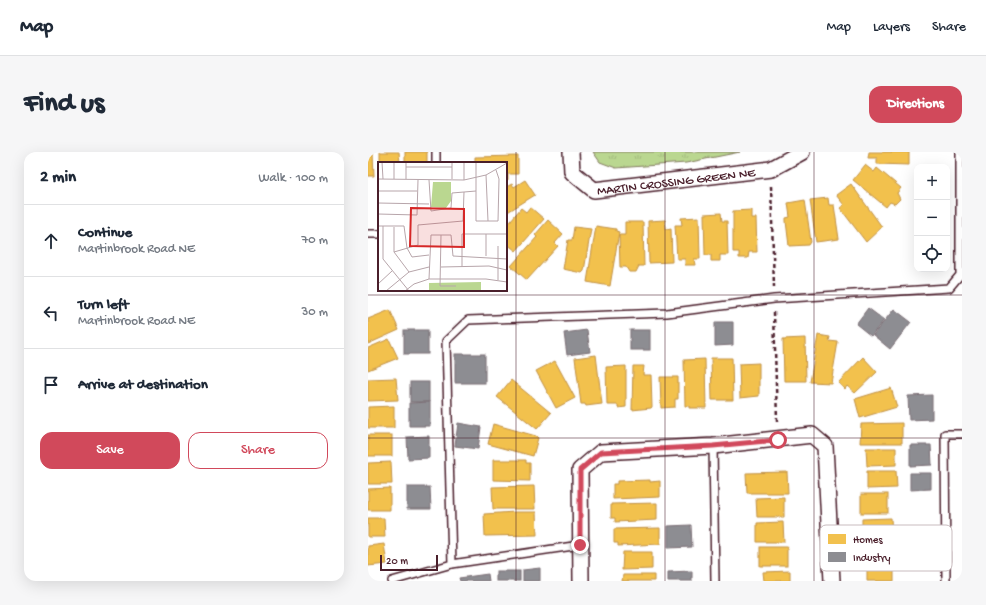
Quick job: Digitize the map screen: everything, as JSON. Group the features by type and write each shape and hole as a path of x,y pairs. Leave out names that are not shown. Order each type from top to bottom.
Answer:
{"street":[{"name":"MARTIN CROSSING GREEN NE","path":"571,152 572,172 594,190 771,169 802,152"},
{"path":"581,581 580,470 601,452 713,446 812,435 825,446 829,525"},
{"path":"831,571 832,581"}],"lane":[{"path":"452,564 446,341 468,320 667,313 774,299 949,288 960,275 960,152"},
{"path":"946,525 945,434 962,434"},
{"path":"713,446 714,581"},
{"path":"392,581 452,564 580,545"},
{"path":"946,571 946,581"}],"green space":[{"path":"593,152 740,152 686,163 616,168 600,162"}],"building: Homes":[{"path":"368,152 373,152 374,176 368,176"},
{"path":"380,152 399,152 400,162 380,162"},
{"path":"405,152 427,152 427,162 405,162"},
{"path":"869,152 909,152 909,165 877,164 877,158 868,158"},
{"path":"518,156 518,174 508,174 507,180 507,162 475,162 475,157"},
{"path":"865,165 874,172 877,168 901,188 897,193 900,199 895,204 890,202 886,207 853,180"},
{"path":"525,180 535,195 507,212 507,186 512,184 514,187"},
{"path":"851,184 882,227 866,242 840,208 844,205 836,195"},
{"path":"828,198 829,205 834,205 839,239 816,242 810,200"},
{"path":"805,200 811,242 809,245 789,246 786,221 786,218 790,217 788,203"},
{"path":"530,207 544,219 516,251 507,244 507,225 521,208 526,212"},
{"path":"751,210 751,218 756,218 757,252 749,252 748,258 739,258 739,252 733,252 733,211"},
{"path":"721,213 722,221 727,221 728,255 720,255 720,261 711,261 711,255 705,255 704,214"},
{"path":"699,217 700,259 694,259 695,265 685,265 685,259 677,259 675,225 682,225 681,218"},
{"path":"548,220 563,234 555,243 558,246 527,280 511,266 537,237 535,235"},
{"path":"665,220 666,229 671,228 672,262 649,263 648,221"},
{"path":"625,222 643,222 644,266 639,266 636,272 629,272 626,267 620,267 619,235 625,235"},
{"path":"596,226 616,229 616,231 619,232 610,286 587,282"},
{"path":"574,227 591,229 584,271 582,273 563,269 568,240 572,240"},
{"path":"390,310 399,330 368,344 368,319"},
{"path":"818,335 830,337 829,341 838,342 831,383 810,382"},
{"path":"805,338 806,381 784,381 783,339"},
{"path":"389,339 398,358 368,370 368,348"},
{"path":"596,355 602,404 586,406 585,404 581,404 575,358"},
{"path":"863,357 877,372 855,393 847,386 845,389 838,383"},
{"path":"711,358 732,358 733,400 712,400"},
{"path":"705,359 706,408 689,408 689,406 685,406 684,360"},
{"path":"555,361 575,398 556,408 536,371"},
{"path":"759,363 759,396 740,398 739,364"},
{"path":"626,366 626,407 618,408 618,405 607,405 606,367"},
{"path":"633,366 644,366 643,375 651,375 651,408 632,410"},
{"path":"660,377 678,377 678,399 675,399 675,407 661,408"},
{"path":"396,378 398,400 368,401 368,379"},
{"path":"511,380 551,413 537,429 497,397"},
{"path":"891,388 897,407 860,418 855,399"},
{"path":"394,406 394,428 368,428 368,407"},
{"path":"902,423 902,443 860,443 861,424"},
{"path":"493,424 536,436 538,438 533,456 488,444"},
{"path":"368,435 392,435 392,456 368,456"},
{"path":"866,448 896,448 896,465 867,466"},
{"path":"493,460 526,460 526,463 530,463 530,481 493,480"},
{"path":"391,462 392,484 368,484 368,463"},
{"path":"867,471 896,471 897,488 867,489"},
{"path":"787,472 788,493 747,493 746,473"},
{"path":"650,480 650,482 660,481 660,497 613,499 613,484 617,484 617,481"},
{"path":"534,486 535,509 493,509 492,487"},
{"path":"390,488 390,510 368,510 368,489"},
{"path":"861,494 888,494 888,513 861,513"},
{"path":"784,497 784,517 757,517 756,498"},
{"path":"657,503 657,520 615,522 615,518 611,518 611,504"},
{"path":"536,512 537,535 485,536 484,514"},
{"path":"368,518 384,518 385,537 368,537"},
{"path":"891,518 891,525 862,525 862,519"},
{"path":"783,522 784,542 757,542 757,523"},
{"path":"660,528 660,544 618,546 618,543 614,543 614,529"},
{"path":"384,544 387,564 368,566 368,546"},
{"path":"760,547 787,547 787,566 760,566"},
{"path":"623,552 652,552 652,569 622,570"},
{"path":"790,571 790,581 764,581 763,572"},
{"path":"867,571 894,571 894,581 867,581"},
{"path":"623,575 654,575 654,581 622,581"}],"building: Industry":[{"path":"868,308 884,320 871,336 856,324"},
{"path":"894,309 911,322 890,349 873,335"},
{"path":"715,322 733,322 733,345 715,346"},
{"path":"404,330 428,330 428,354 404,354"},
{"path":"587,330 590,352 567,355 564,333"},
{"path":"630,330 650,330 650,350 630,350"},
{"path":"455,354 485,354 485,383 455,383"},
{"path":"410,382 429,382 429,402 410,402"},
{"path":"932,395 932,419 909,420 908,396"},
{"path":"430,402 430,426 409,426 409,403"},
{"path":"458,423 481,427 478,449 455,446"},
{"path":"429,436 429,458 408,459 407,437"},
{"path":"910,445 931,445 932,465 910,466"},
{"path":"910,473 931,473 931,489 910,490"},
{"path":"407,487 430,487 431,509 407,509"},
{"path":"691,525 692,547 668,548 668,526"},
{"path":"540,568 540,581 523,581 523,570"},
{"path":"496,571 520,571 520,581 496,581"},
{"path":"692,571 692,581 668,581 668,572"},
{"path":"488,574 489,581 460,581 459,578"}],"route":[{"path":"580,545 580,470 601,452 713,446 778,440"}]}
